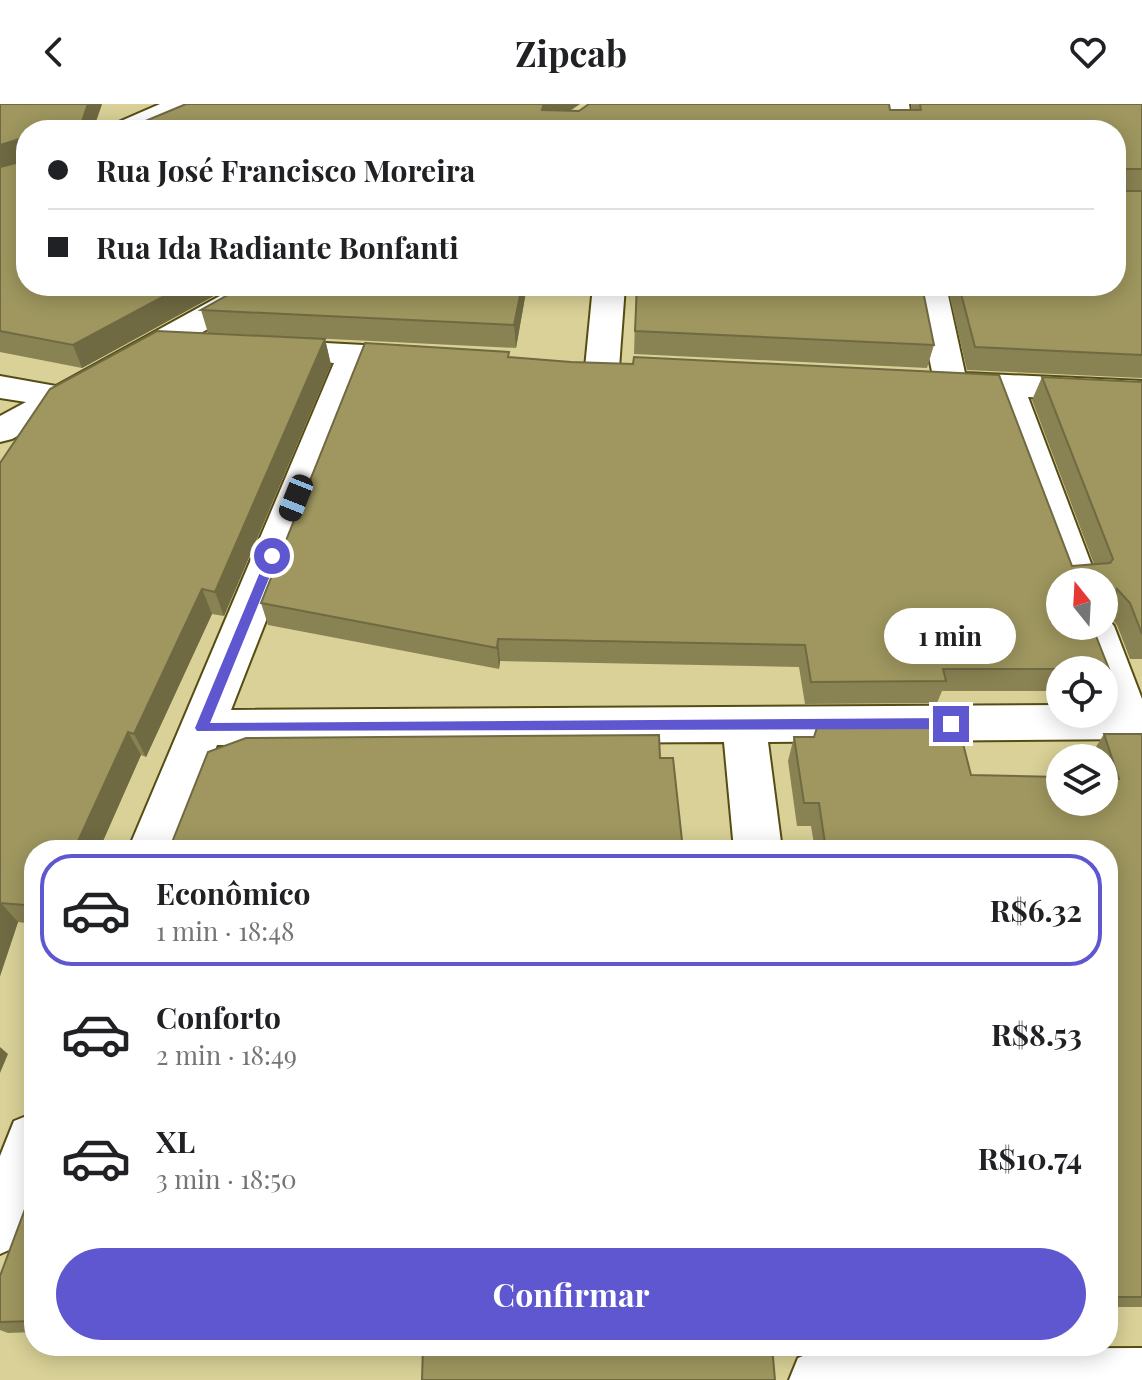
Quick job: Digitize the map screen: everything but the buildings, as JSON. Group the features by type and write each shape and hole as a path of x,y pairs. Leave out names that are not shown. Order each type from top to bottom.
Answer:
{"street":[{"path":"146,120 182,104"},
{"path":"0,431 243,296"},
{"path":"603,368 608,296"},
{"path":"931,296 936,383 1142,392"},
{"path":"157,343 447,360"},
{"path":"156,840 354,355"},
{"path":"1007,386 1073,568"},
{"path":"0,387 60,397"},
{"path":"201,728 1135,722 1100,640"},
{"path":"744,725 757,840"},
{"path":"0,1225 24,1166"},
{"path":"817,1356 820,1380 1142,1379"}],"route":[{"path":"272,556 201,728 951,724"}]}
